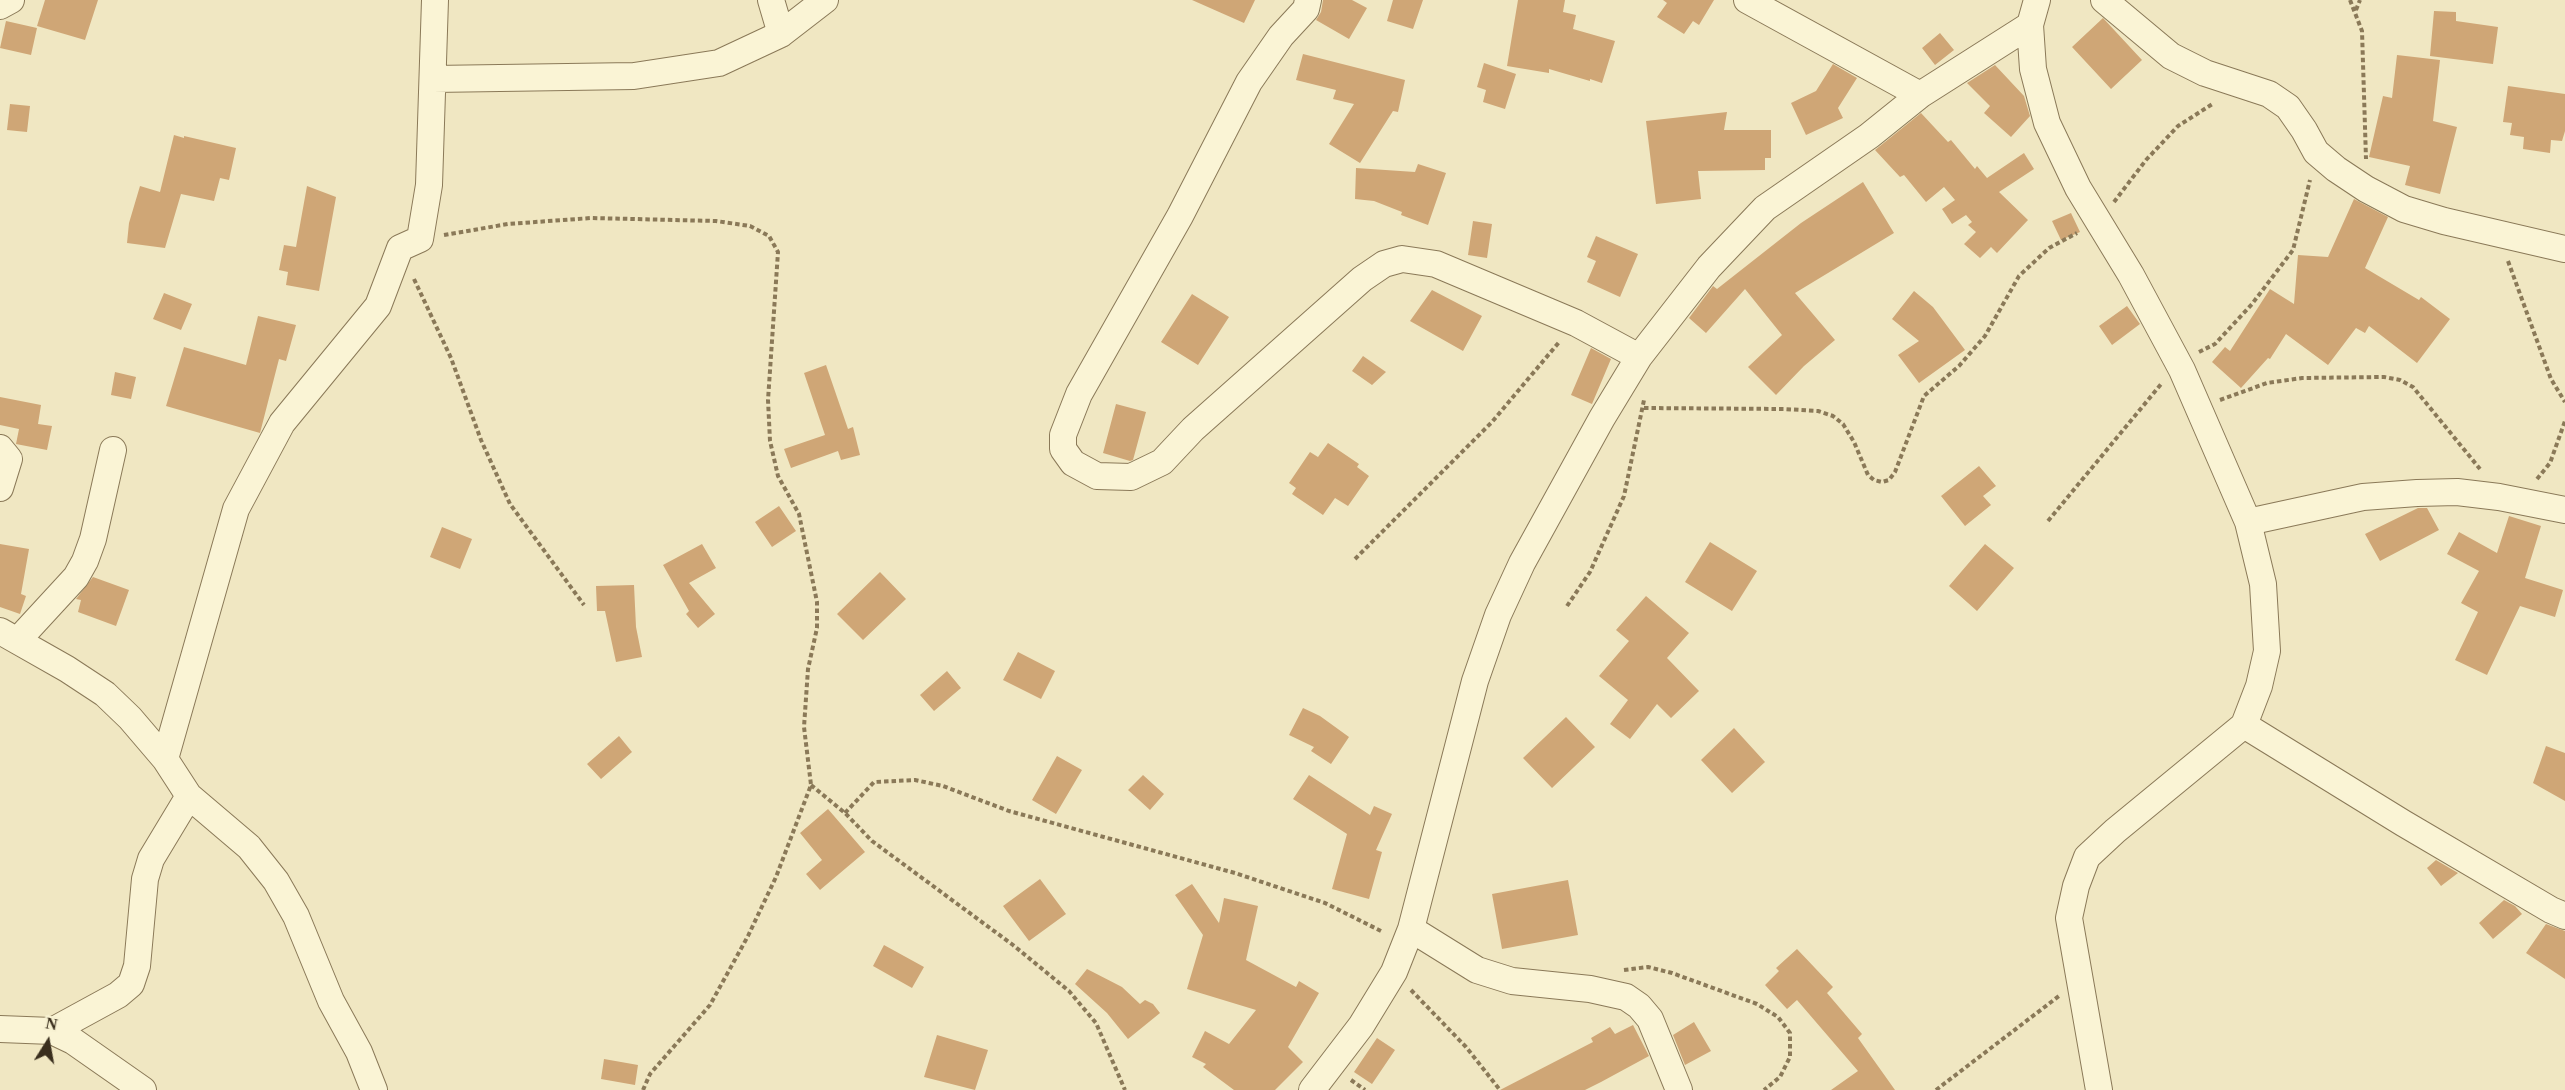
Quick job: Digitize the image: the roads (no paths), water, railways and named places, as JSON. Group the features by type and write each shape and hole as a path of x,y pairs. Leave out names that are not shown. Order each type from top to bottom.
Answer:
{"street":[{"path":"0,6 11,0"},
{"path":"165,759 236,509 282,423 378,306 410,244 429,185 435,0"},
{"path":"771,0 781,34"},
{"path":"433,79 634,76 718,63 781,34 825,0"},
{"path":"1308,0 1306,9 1268,53 1249,82 1180,216 1079,394 1063,435 1063,449 1074,463 1097,476 1131,477 1162,462 1193,429 1362,279 1384,264 1402,259 1436,264 1576,322 1639,357"},
{"path":"1747,0 1920,95"},
{"path":"2037,0 2031,25 2033,69 2047,123 2078,188 2100,222 2198,404 2248,522 2263,584 2266,651 2259,687 2244,725 2087,857 2076,886 2069,918 2099,1090"},
{"path":"2104,0 2171,56 2205,73 2269,94 2288,107 2316,152 2366,189 2404,209 2444,221 2565,249"},
{"path":"1312,1090 1361,1026 1394,972 1408,936 1475,681 1498,615 1522,563 1602,418 1639,357 1709,267 1765,208 1869,136 1920,95 2031,25"},
{"path":"0,448 9,459 0,488"},
{"path":"113,450 93,539 85,561 76,577 9,635 105,694 130,718 165,759 189,796 249,848 276,881 296,916 331,1001 359,1052 374,1090"},
{"path":"2248,522 2363,497 2457,492 2509,498 2565,510"},
{"path":"2244,725 2403,823 2565,916"},
{"path":"52,1031 118,995 130,984 137,966 145,879 151,859 189,796"},
{"path":"1408,936 1477,970 1512,981 1590,988 1626,997 1639,1006 1650,1019 1679,1090"},
{"path":"0,1029 52,1031 73,1041 143,1090"}]}
